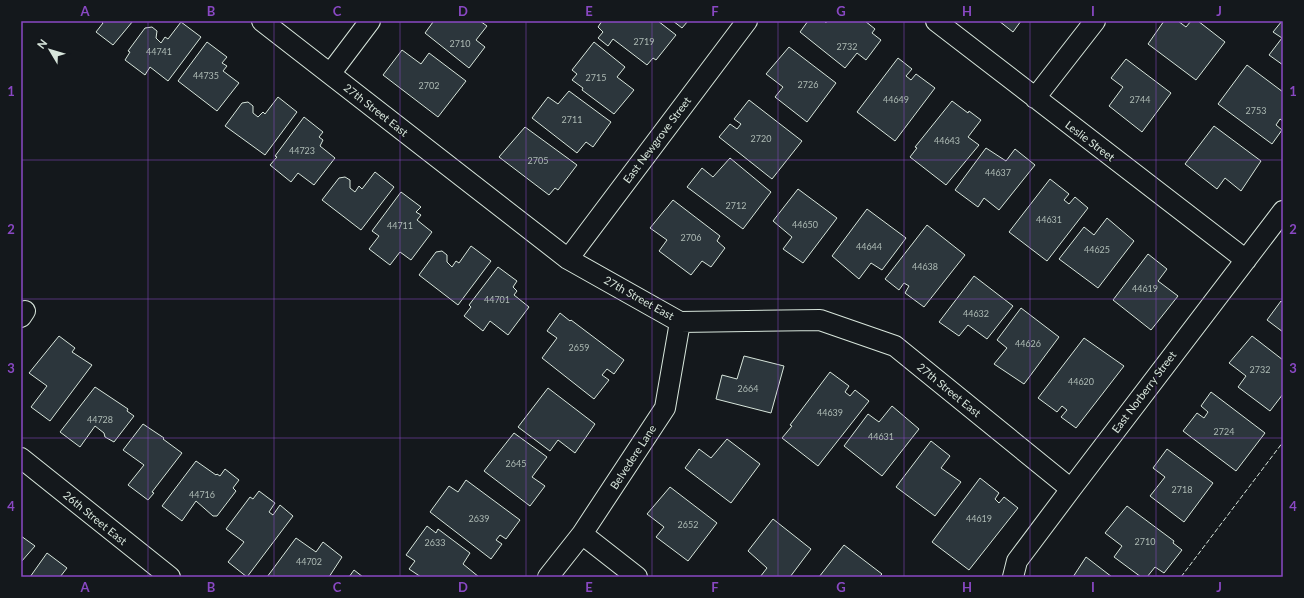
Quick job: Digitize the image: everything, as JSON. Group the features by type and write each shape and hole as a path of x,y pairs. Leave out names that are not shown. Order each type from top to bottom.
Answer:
{"street":[{"name":"27th Street East","path":"262,21 568,259 680,322 820,320 895,346 1071,489"},
{"path":"330,74 370,21"},
{"name":"East Newgrove Street","path":"568,259 747,21"},
{"name":"Leslie Street","path":"936,21 1246,260"},
{"path":"1035,98 1094,21"},
{"name":"East Norberry Street","path":"1013,577 1017,562 1283,211"},
{"name":"Belvedere Lane","path":"548,577 582,534 665,408 680,322"},
{"name":"26th Street East","path":"21,458 170,577"},
{"path":"582,534 637,577"}],"building":[{"path":"101,21 133,21 113,45 96,32 103,23"},
{"path":"431,21 480,21 487,26 476,40 485,47 469,68 425,33 433,22"},
{"path":"602,21 658,21 676,35 656,60 653,58 647,65 613,39 608,46 598,38 603,32 598,27"},
{"path":"673,21 688,21 682,28"},
{"path":"808,21 824,21 826,23 827,21 865,21 875,29 872,33 881,40 866,60 857,53 845,68 800,32"},
{"path":"999,21 1021,21 1013,32"},
{"path":"1164,21 1178,21 1186,27 1191,21 1198,21 1225,42 1196,80 1148,44"},
{"path":"1282,21 1283,65 1269,55 1282,38 1273,32"},
{"path":"181,22 201,37 168,81 150,67 145,75 125,60 130,52 128,51 145,28 152,27 157,31 156,38 161,43 165,37 168,39"},
{"path":"207,42 227,57 222,63 227,66 223,71 239,83 217,111 178,81"},
{"path":"594,42 625,67 617,77 634,90 614,114 582,90 583,88 572,80 577,74 572,70"},
{"path":"789,47 836,83 807,122 775,97 783,87 766,74"},
{"path":"402,50 421,64 429,53 466,81 438,117 383,75"},
{"path":"898,58 912,69 906,76 911,80 916,74 935,88 895,141 857,112"},
{"path":"1126,59 1171,93 1142,132 1109,106 1123,87 1111,78"},
{"path":"1247,65 1283,92 1283,121 1280,119 1276,125 1282,130 1272,144 1218,104"},
{"path":"569,91 611,122 593,147 586,142 577,153 532,118 548,97 558,104"},
{"path":"278,97 297,112 265,155 225,126 242,103 248,102 253,106 253,113 258,117 263,112 265,114"},
{"path":"749,100 802,141 772,179 719,137 730,124 737,129 741,124 734,119"},
{"path":"952,101 968,113 969,111 981,120 968,137 979,145 946,185 910,157 917,148 915,147"},
{"path":"304,117 323,132 319,137 323,140 320,146 335,158 314,185 298,173 291,182 270,165"},
{"path":"1214,126 1261,161 1241,191 1225,178 1217,189 1185,164"},
{"path":"525,127 577,165 558,190 555,188 549,195 499,157"},
{"path":"986,148 1006,161 1015,149 1035,165 999,210 984,198 978,207 955,190"},
{"path":"730,158 771,192 743,229 687,187 702,168 713,177"},
{"path":"375,172 394,187 361,230 322,200 339,178 345,177 350,180 350,188 355,192 359,186 362,189"},
{"path":"1050,179 1069,194 1064,200 1069,204 1075,197 1088,208 1047,261 1009,232"},
{"path":"798,189 837,218 803,263 783,249 792,237 773,221"},
{"path":"401,192 421,207 416,212 421,215 417,220 432,232 411,260 400,252 390,265 369,249 379,236 372,231"},
{"path":"673,200 720,236 717,241 725,248 711,267 702,261 691,275 659,251 667,240 650,228"},
{"path":"867,209 906,238 882,270 871,263 859,279 832,256"},
{"path":"1107,218 1134,241 1098,288 1059,259 1084,227 1094,235"},
{"path":"927,225 965,255 924,307 905,293 909,286 904,283 899,290 885,279"},
{"path":"471,246 491,261 458,305 419,275 436,252 442,251 447,255 447,262 452,267 456,261 459,263"},
{"path":"1148,254 1167,269 1158,281 1178,296 1151,330 1113,300"},
{"path":"498,267 517,281 513,287 517,291 514,295 529,307 508,335 490,321 483,331 464,316 471,307 469,305"},
{"path":"974,276 1013,306 987,339 968,325 959,336 939,322"},
{"path":"1281,301 1283,303 1283,332 1267,320"},
{"path":"1021,308 1059,337 1024,384 994,364 1007,348 997,340"},
{"path":"560,313 624,360 614,374 607,369 602,375 609,380 594,399 542,358 557,338 547,331"},
{"path":"59,336 75,348 72,352 92,365 50,421 31,407 47,386 29,373"},
{"path":"1252,336 1283,360 1283,394 1270,411 1238,387 1246,376 1229,363"},
{"path":"1084,338 1124,366 1076,428 1061,417 1067,410 1062,406 1057,412 1038,398"},
{"path":"744,356 784,366 771,413 716,399 722,375 737,379"},
{"path":"830,372 849,386 845,392 850,396 855,390 869,401 818,466 782,438"},
{"path":"95,387 128,409 127,411 134,416 114,442 105,437 104,433 95,426 80,447 60,432"},
{"path":"548,388 595,424 575,453 558,440 550,451 518,427"},
{"path":"1211,392 1265,433 1236,471 1183,431 1197,413 1204,418 1208,412 1201,406"},
{"path":"892,406 919,429 882,476 844,446 868,414 879,422"},
{"path":"143,424 164,438 163,439 182,453 152,492 154,493 148,500 128,485 144,465 123,450"},
{"path":"514,433 547,457 532,477 545,486 530,506 484,471"},
{"path":"727,439 760,464 731,503 685,468 699,449 711,458"},
{"path":"931,441 950,456 941,468 961,482 935,516 896,487"},
{"path":"1167,449 1213,483 1184,522 1150,496 1165,477 1153,468"},
{"path":"196,461 216,475 217,474 220,476 225,469 239,480 233,488 236,491 217,516 213,516 196,501 182,521 162,506"},
{"path":"980,478 999,493 995,499 999,503 1004,497 1018,508 969,570 932,542"},
{"path":"466,480 520,520 506,539 500,535 496,540 502,544 491,559 430,512 449,486 458,492"},
{"path":"670,487 717,523 688,561 656,537 664,527 647,514"},
{"path":"259,491 275,503 269,512 273,515 280,505 293,516 247,577 228,562 244,542 226,529 250,497 253,499"},
{"path":"1127,506 1174,541 1173,543 1182,550 1164,573 1155,567 1147,577 1141,577 1114,557 1122,546 1105,533"},
{"path":"773,519 811,549 790,577 760,577 767,568 748,551"},
{"path":"427,526 436,533 438,529 470,553 463,564 479,577 421,577 409,569 415,561 406,555"},
{"path":"21,536 35,546 21,562"},
{"path":"296,538 316,552 323,542 342,557 329,577 267,577"},
{"path":"844,545 882,574 879,577 819,577"},
{"path":"47,553 67,568 60,577 30,577"},
{"path":"1086,557 1112,577 1073,577"},
{"path":"354,570 363,577 349,577"}],"fence":[{"path":"1181,577 1283,442"}]}
